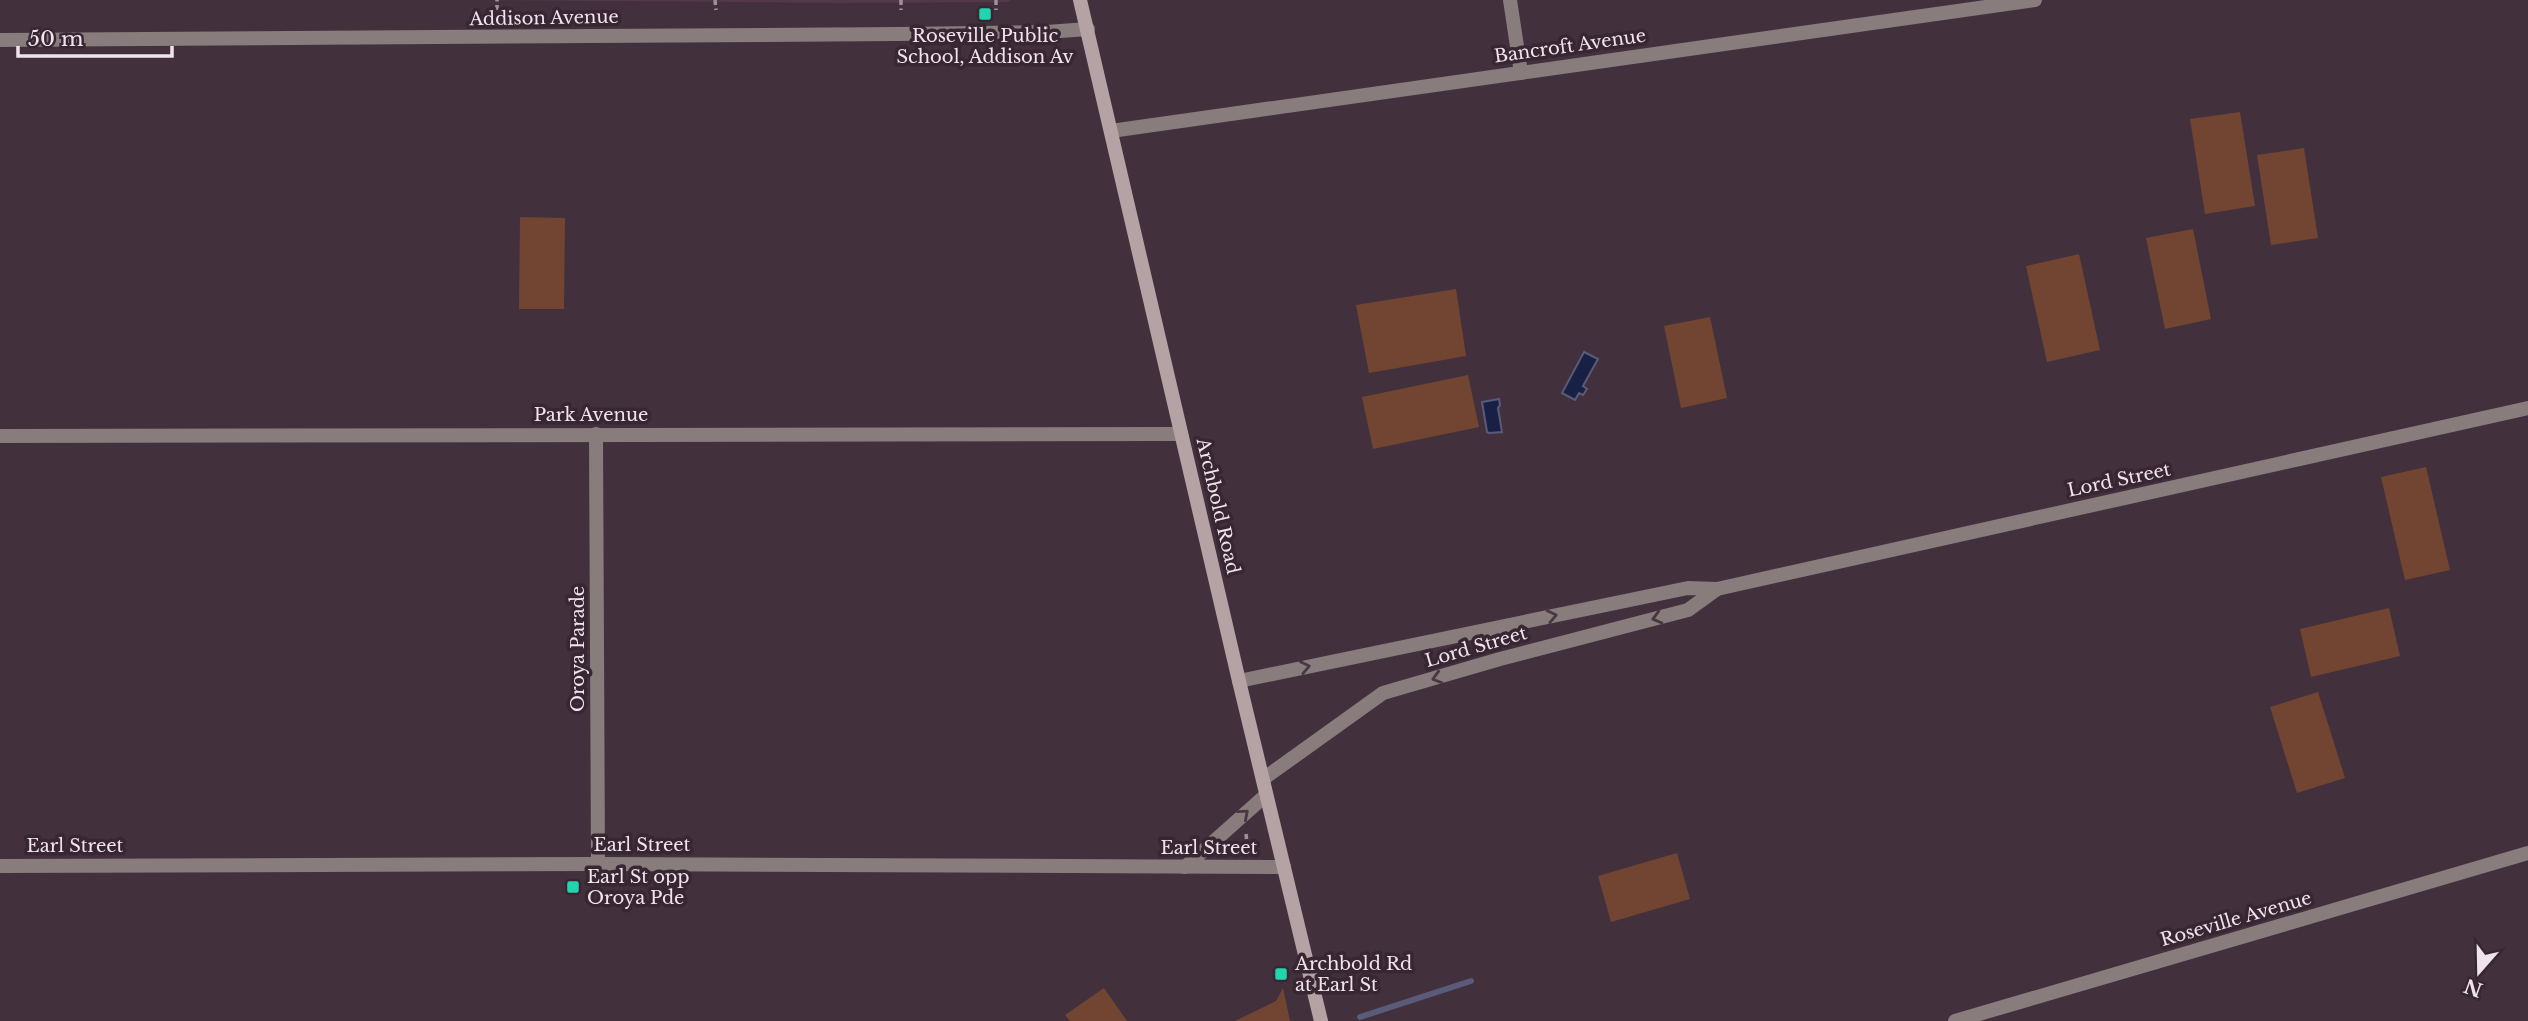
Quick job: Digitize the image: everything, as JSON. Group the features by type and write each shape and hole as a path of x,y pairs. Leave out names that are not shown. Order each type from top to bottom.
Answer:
{"main road":[{"name":"Archbold Road","path":"1080,0 1321,1021"}],"street":[{"path":"1510,0 1521,73"},
{"name":"Bancroft Avenue","path":"1111,131 1521,73 1946,6 2035,0"},
{"name":"Addison Avenue","path":"0,40 897,34 1088,29"},
{"name":"Lord Street","path":"1239,681 1688,588 1717,589 2528,408"},
{"name":"Oroya Parade","path":"596,434 598,864"},
{"name":"Park Avenue","path":"0,436 1181,434"},
{"name":"Lord Street","path":"1262,779 1383,694 1500,659 1688,610 1717,589"},
{"path":"1185,867 1266,795"},
{"name":"Roseville Avenue","path":"1955,1021 2528,853"},
{"name":"Earl Street","path":"0,866 598,864 1284,867"}],"path":[{"path":"497,0 497,10"},
{"path":"715,0 716,10"},
{"path":"901,0 901,10"},
{"path":"996,0 996,10"},
{"path":"1245,831 1249,856"}],"shaded area":[{"path":"482,0 1011,0 842,3"},
{"path":"2240,112 2255,206 2205,214 2190,119"},
{"path":"2304,148 2318,238 2271,245 2257,155"},
{"path":"520,217 565,218 564,309 519,309"},
{"path":"2193,229 2211,319 2165,329 2146,238"},
{"path":"2079,254 2100,350 2047,362 2026,266"},
{"path":"1456,289 1466,356 1369,373 1356,305"},
{"path":"1710,317 1727,398 1681,408 1664,326"},
{"path":"1468,375 1479,427 1373,449 1362,397"},
{"path":"2426,467 2450,570 2405,580 2381,477"},
{"path":"2389,608 2400,656 2311,677 2300,629"},
{"path":"2318,692 2345,778 2297,793 2270,707"},
{"path":"1677,853 1690,899 1611,922 1598,876"},
{"path":"1104,988 1127,1021 1070,1021 1065,1015"},
{"path":"1283,988 1290,1021 1235,1021 1276,1001"}],"water":[{"path":"1584,352 1598,359 1583,386 1587,389 1583,395 1579,393 1575,400 1562,393"},
{"path":"1499,399 1502,432 1489,433 1482,402"}],"waterway":[{"path":"1360,1017 1471,981"}],"place":[{"name":"Roseville Public School, Addison Av","path":"985,14"},
{"name":"Earl St opp Oroya Pde","path":"573,887"},
{"name":"Archbold Rd at Earl St","path":"1281,974"}]}
